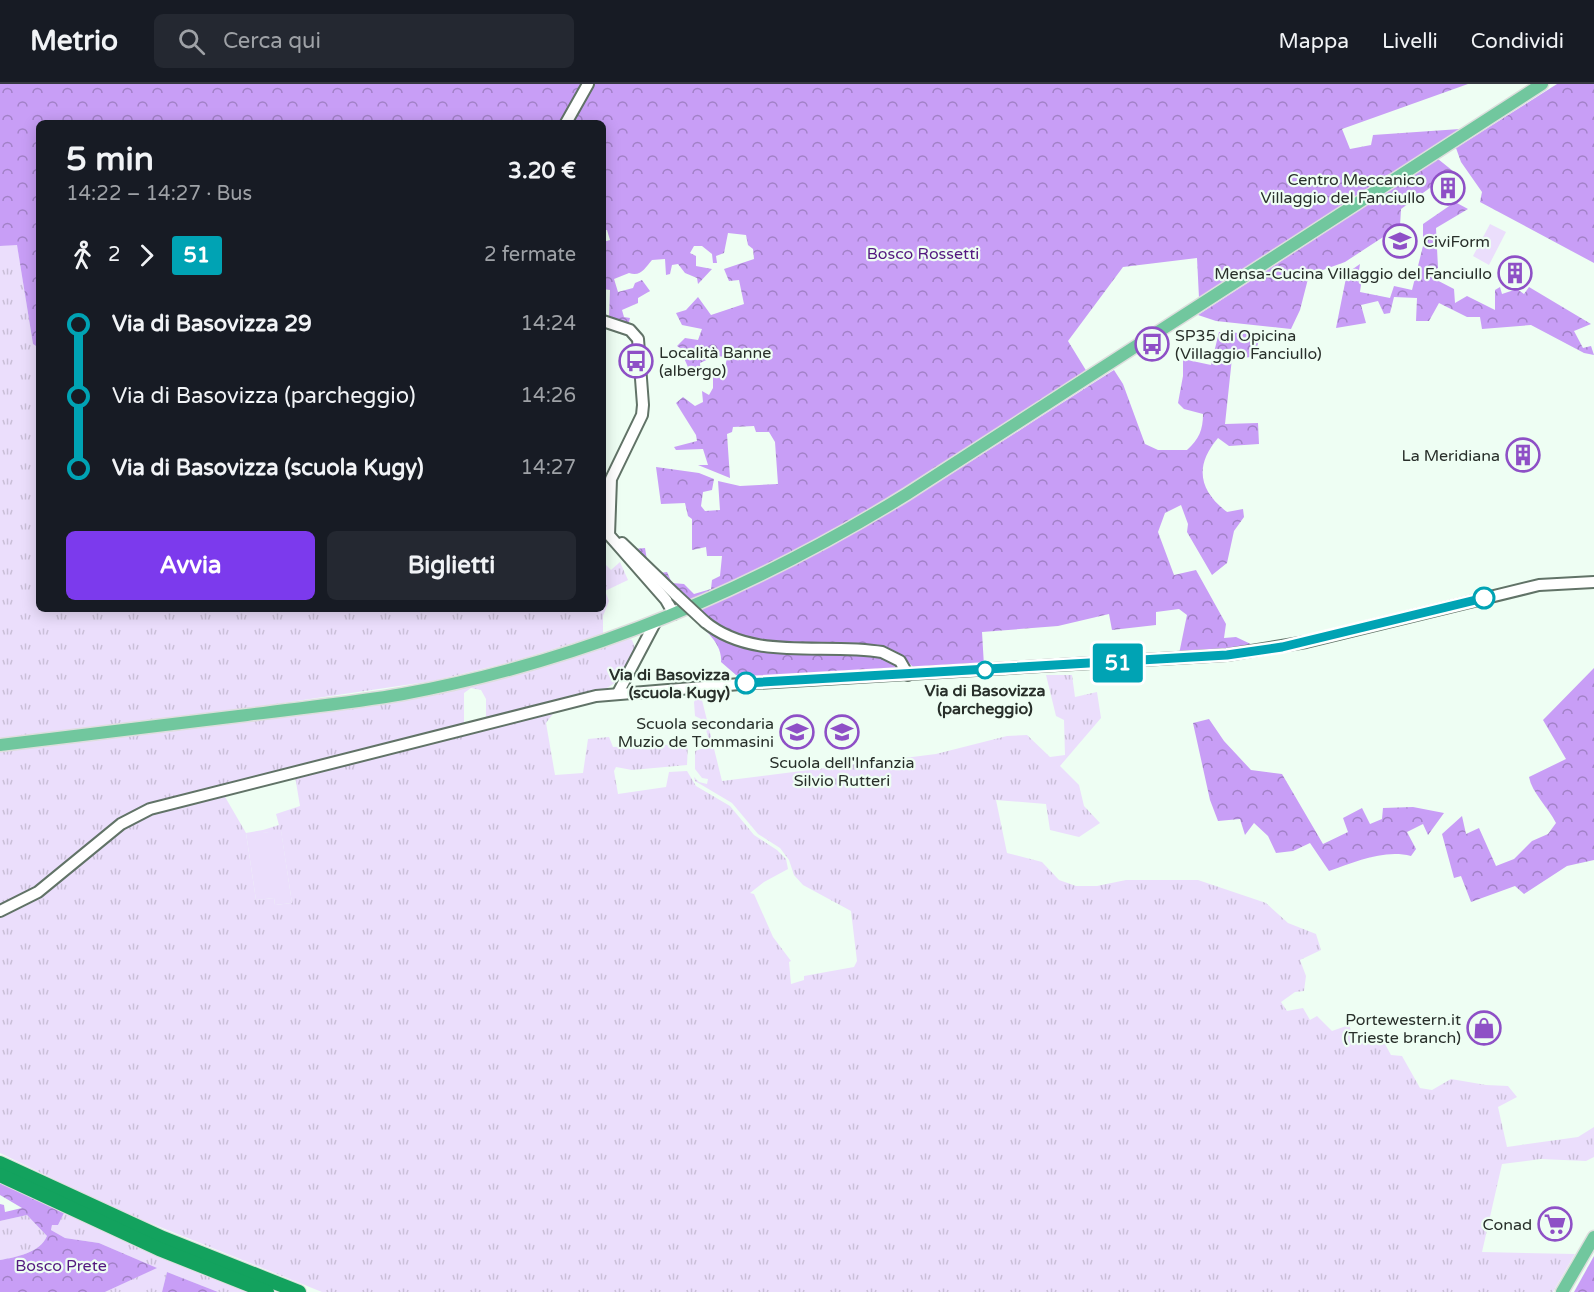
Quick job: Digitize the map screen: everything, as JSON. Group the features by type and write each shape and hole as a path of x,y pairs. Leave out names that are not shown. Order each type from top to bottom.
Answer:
{"highway":[{"path":"0,1163 163,1238 299,1292"},
{"path":"0,1175 159,1249 267,1292"}],"main road":[{"path":"568,120 588,84"},
{"path":"0,745 404,694 509,669 674,614 782,566 854,526 1542,84"},
{"path":"606,322 630,330 638,339 643,405 642,415 611,479 608,532 615,545 652,584 674,614"},
{"path":"608,532 705,622 719,632 748,644 882,652 900,661 908,675"},
{"path":"0,911 38,892 121,824 150,809 566,704 618,693 1227,655 1310,641 1539,585 1594,582"},
{"path":"618,693 656,621"},
{"path":"1562,1292 1594,1237"}],"green space":[{"path":"0,84 584,84 564,120 36,120 36,346 33,344 17,245 0,246"},
{"name":"Bosco Rossetti","path":"594,84 1468,84 1342,129 1350,149 1371,145 1373,135 1460,129 1199,298 1197,258 1123,267 1068,341 1087,372 870,510 766,567 690,601 660,573 667,572 672,583 684,584 694,594 711,589 712,580 720,576 722,556 707,556 706,547 692,550 692,519 688,516 685,503 661,504 656,467 699,473 714,479 712,490 703,492 701,506 705,511 720,510 718,481 740,486 778,484 775,442 769,432 756,432 754,426 733,427 732,432 727,434 730,478 698,465 708,465 703,449 676,450 674,447 697,441 696,435 676,403 683,397 695,406 703,402 702,391 709,395 713,388 713,372 725,369 727,357 715,356 700,363 701,374 691,374 684,358 686,352 677,346 685,338 698,340 702,329 682,325 676,313 686,310 698,297 711,315 744,304 739,280 729,281 724,269 754,259 753,249 748,245 746,235 728,233 724,253 716,256 717,263 713,263 712,254 702,246 694,246 690,253 696,256 696,266 712,269 698,284 697,278 685,273 678,264 672,265 670,274 666,275 665,259 652,260 640,273 629,273 614,279 618,292 633,288 635,283 642,280 650,291 638,298 638,303 622,310 624,317 630,318 628,326 609,319 610,290 606,289 606,241 610,240 606,230 606,120 573,120"},
{"path":"1557,84 1594,84 1594,263 1480,202 1482,192 1461,162 1456,148"},
{"path":"1438,159 1453,171 1401,209 1400,226 1345,262 1309,275 1300,310 1291,329 1216,321 1198,315"},
{"path":"1455,202 1468,209 1436,228 1438,268 1427,275 1454,289 1455,303 1467,296 1495,310 1495,290 1500,287 1502,294 1517,289 1524,294 1529,287 1591,324 1574,331 1583,348 1591,346 1594,355 1584,353 1531,325 1482,329 1480,317 1467,317 1439,303 1429,321 1416,321 1417,298 1394,297 1390,313 1384,314 1378,301 1361,305 1366,323 1336,328 1347,273 1360,264 1358,276 1362,277 1360,292 1390,298 1394,286 1412,290 1423,246 1423,224"},
{"path":"1490,224 1506,232 1489,265 1473,256"},
{"path":"17,244 33,344 36,346 36,612 605,612 603,634 511,662 433,681 187,717 0,739 0,246"},
{"path":"1219,332 1260,334 1255,357 1232,358 1225,424 1258,423 1259,444 1229,446 1218,438 1205,458 1203,468 1203,478 1210,496 1227,512 1243,509 1244,517 1234,531 1227,563 1212,575 1187,532 1188,524 1181,505 1165,513 1158,532 1174,575 1196,570 1226,624 1224,638 1236,637 1257,647 1179,654 1187,615 1179,609 1156,612 1156,625 1112,630 1109,614 1058,626 982,632 984,666 915,669 900,654 884,648 760,641 703,626 730,643 747,649 881,656 899,668 898,671 747,680 736,675 721,662 719,648 715,641 688,614 799,563 853,533 958,470 1114,370 1123,384 1145,444 1158,450 1187,450 1200,434 1203,414 1184,409 1178,403 1183,376 1183,359 1211,365"},
{"path":"645,548 647,560 653,566 635,549"},
{"path":"620,562 628,580 606,591 606,565 611,570"},
{"path":"625,638 632,640 636,650 619,680 604,690 486,719 486,699 481,690 471,688 464,693 464,724 142,808 37,888 0,906 0,751 309,713"},
{"path":"1594,668 1594,860 1567,866 1524,894 1515,886 1471,902 1461,876 1454,878 1442,834 1462,816 1466,834 1479,828 1496,866 1514,859 1532,841 1548,834 1556,823 1533,789 1529,777 1566,759 1543,720"},
{"path":"1046,675 1072,675 1075,697 1097,692 1101,718 1060,766 1079,785 1084,806 1100,823 1079,837 1050,830 1046,804 996,800 1007,853 1042,862 1059,880 1076,886 1097,886 1126,880 1198,880 1266,903 1288,923 1316,934 1321,950 1300,960 1306,976 1304,991 1295,992 1281,1002 1287,1011 1303,1008 1310,1020 1317,1016 1332,1031 1349,1025 1354,1039 1380,1035 1391,1055 1402,1056 1420,1088 1432,1090 1451,1079 1508,1086 1517,1097 1498,1107 1507,1147 1578,1137 1594,1127 1594,1157 1586,1161 1541,1159 1502,1164 1482,1252 1575,1254 1553,1292 322,1292 120,1211 0,1153 0,916 54,885 114,836 144,817 173,806 224,795 246,833 256,900 274,898 275,905 292,903 281,831 263,833 263,830 279,825 276,814 300,806 295,776 555,711 546,723 555,775 583,773 588,739 609,737 613,747 688,744 687,765 632,770 616,767 614,771 618,794 666,787 669,772 687,771 696,786 730,806 754,835 786,859 788,869 764,882 750,893 754,894 773,937 791,961 789,962 791,984 804,980 804,976 854,967 857,961 851,911 803,885 794,875 789,860 780,848 758,834 732,803 695,781 694,777 699,782 707,784 708,779 702,778 695,769 695,751 704,748 704,739 709,740 703,720 695,716 694,702 700,692 722,781 936,754 1007,736 1027,735 1050,757 1065,755 1064,720 1056,716"},
{"path":"1209,719 1224,741 1251,770 1282,774 1323,844 1348,832 1343,818 1362,808 1370,824 1382,819 1383,808 1413,807 1444,813 1428,835 1423,824 1407,832 1416,849 1411,856 1380,855 1329,871 1310,843 1293,851 1276,853 1268,836 1254,823 1245,835 1240,819 1218,821 1210,800 1193,723"},
{"path":"263,830 263,833 281,830 292,903 275,905 274,898 256,900 246,833"},
{"name":"Bosco Prete","path":"0,1183 64,1213 58,1225 52,1225 51,1230 65,1238 99,1243 157,1268 105,1292 0,1292 0,1260 20,1256 33,1250 44,1242 47,1236 27,1215 0,1221 0,1204 4,1205 5,1212 22,1208 0,1195"},
{"path":"64,1213 249,1292 218,1292 167,1272 162,1292 105,1292 156,1268 99,1243 65,1238 51,1230 52,1225 58,1225"},
{"path":"27,1215 47,1236 44,1242 27,1253 0,1260 0,1221"},
{"path":"1594,1256 1594,1292 1574,1292"},
{"path":"167,1272 218,1292 162,1292"}],"bus line":[{"name":"51","path":"746,683 813,681 1227,655 1282,647 1484,598"}],"place":[{"name":"Centro Meccanico Villaggio del Fanciullo","path":"1448,188"},
{"name":"CiviForm","path":"1400,241"},
{"name":"Mensa-Cucina Villaggio del Fanciullo","path":"1515,273"},
{"name":"SP35 di Opicina (Villaggio Fanciullo)","path":"1152,344"},
{"name":"Località Banne (albergo)","path":"636,361"},
{"name":"La Meridiana","path":"1523,455"},
{"name":"Via di Basovizza (parcheggio)","path":"985,670"},
{"name":"Via di Basovizza (scuola Kugy)","path":"746,683"},
{"name":"Scuola secondaria Muzio de Tommasini","path":"797,732"},
{"name":"Scuola dell'Infanzia Silvio Rutteri","path":"842,732"},
{"name":"Portewestern.it (Trieste branch)","path":"1484,1028"},
{"name":"Conad","path":"1555,1224"}]}
